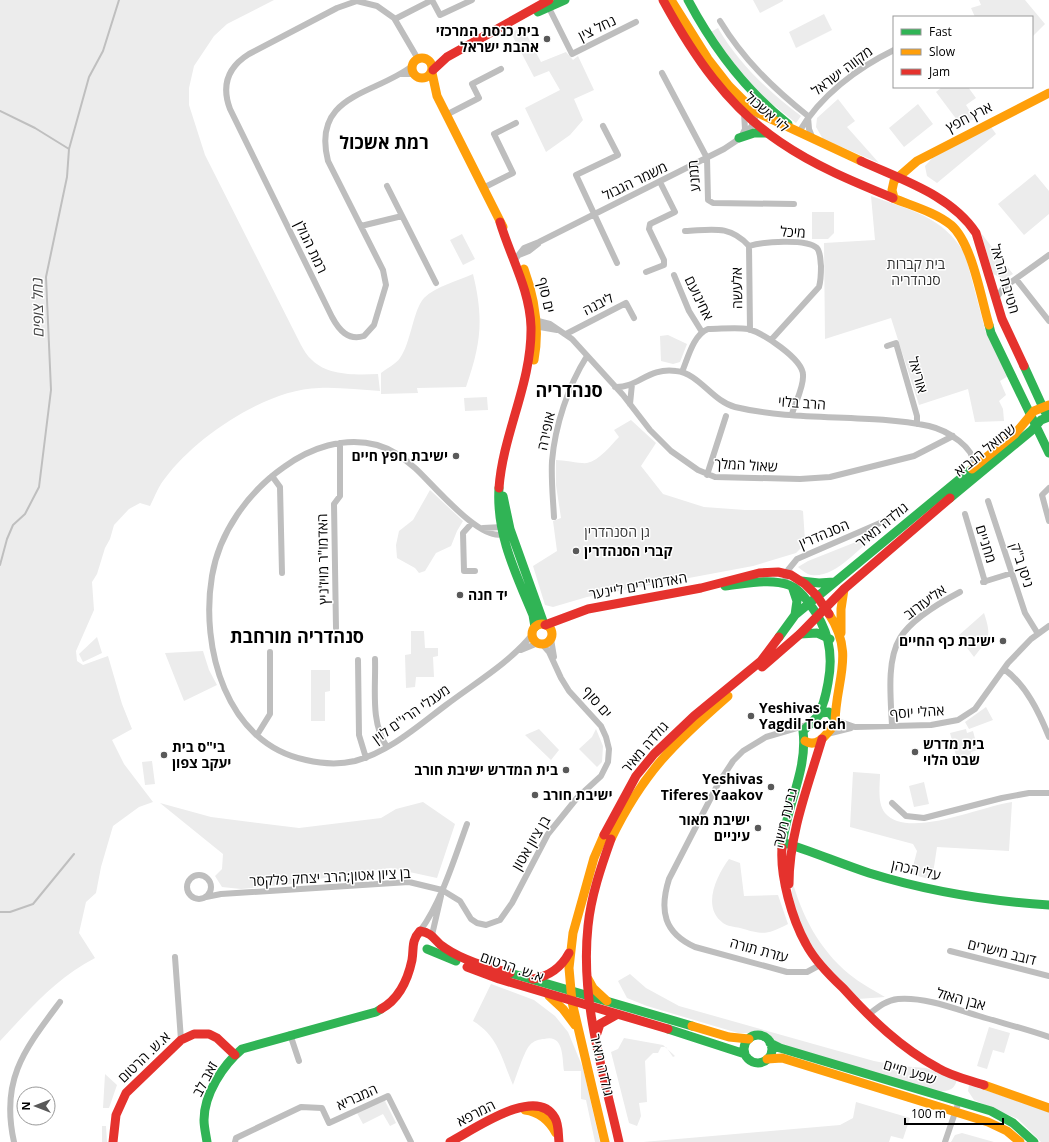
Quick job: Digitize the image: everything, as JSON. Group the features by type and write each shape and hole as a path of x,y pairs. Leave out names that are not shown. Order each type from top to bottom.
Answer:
{"street":[{"path":"395,20 432,0 440,15 472,0"},
{"path":"447,57 429,60 424,58 418,59 416,73 428,77 432,71 447,57 523,16 549,4 565,0"},
{"name":"לוי אשכול","path":"663,0 689,47 753,122 767,133 811,160 894,198"},
{"name":"לוי אשכול","path":"671,0 707,60 739,97 754,111 900,179"},
{"path":"688,0 707,36 740,79 760,101 799,132"},
{"name":"רמת הגולן","path":"416,73 400,75 353,96 346,101 333,116 327,129 326,148 328,161 383,270 386,285 374,325 364,336 353,338 342,331 332,317 230,108 226,96 226,81 232,69 241,59 344,4 357,1 377,6 395,20 418,59"},
{"name":"נחל צין","path":"549,4 572,54 636,22"},
{"path":"720,21 731,40 753,67 808,116"},
{"name":"מקווה ישראל","path":"799,132 808,116 823,99 859,70 893,51"},
{"path":"429,60 432,71"},
{"path":"446,115 479,98 472,84 501,69"},
{"name":"ים סוף","path":"432,71 437,96 500,222 506,242 516,258 535,325 534,360 526,380 500,475 504,530 525,599 538,628"},
{"name":"ים סוף","path":"416,73 437,96"},
{"name":"תמנע","path":"662,73 707,158 708,200 713,203 794,204"},
{"name":"ארץ חפץ","path":"883,193 892,187 923,157 1049,93"},
{"path":"753,122 754,111"},
{"path":"739,138 745,129 743,112"},
{"name":"מקווה ישראל","path":"808,116 809,129 815,140"},
{"name":"משמר הגבול","path":"516,258 529,251 539,242 707,158 739,138 748,130 753,122"},
{"path":"483,188 513,173 494,134 516,123"},
{"path":"603,126 618,155 576,175 617,263"},
{"path":"739,138 754,133 767,133"},
{"name":"חטיבת הראל","path":"900,179 946,201 970,224 980,242 995,300 1010,340 1046,406 1048,418"},
{"path":"646,272 664,265 664,260 649,229 650,224 675,212 660,182"},
{"path":"387,186 436,283"},
{"path":"892,187 894,198"},
{"name":"חטיבת הראל","path":"894,198 945,220 963,240 970,256 980,299 991,333 1035,427 1049,453"},
{"path":"361,226 402,216"},
{"path":"685,231 724,230 738,235 749,246"},
{"name":"מיכל","path":"749,246 764,243 803,242 811,244 817,248 820,254 821,281 819,288 771,340"},
{"name":"אלעשה","path":"749,246 750,330"},
{"path":"995,300 1003,288 1049,255"},
{"name":"אחינועם","path":"674,275 689,311 702,332"},
{"path":"1016,279 1049,321"},
{"path":"991,285 1003,288"},
{"name":"ליבנה","path":"563,333 626,303 634,318"},
{"path":"535,325 563,333"},
{"name":"אחינועם","path":"682,372 697,337 702,332 708,329 750,330 771,340 792,357 802,370 803,380 792,414"},
{"name":"שאול המלך","path":"563,333 587,356 630,404 650,430 671,451 707,474 724,478 800,479 830,477 914,456 953,436"},
{"name":"אוריאל","path":"887,346 896,343 915,409 917,424"},
{"name":"אופירה","path":"554,517 552,462 558,429 574,378 587,356"},
{"name":"הרב בלוי","path":"615,387 632,384 648,374 658,371 671,370 682,372 729,405 767,412 917,424 936,428 953,436 973,457"},
{"path":"630,404 632,384"},
{"name":"שמואל הנביא","path":"940,496 1015,434 1030,416 1046,406"},
{"path":"707,474 726,416"},
{"name":"שמואל הנביא","path":"938,507 1035,427 1041,420 1048,418"},
{"path":"936,428 939,436 936,444"},
{"name":"מעגלי הרי''ם לוין","path":"504,530 494,535 472,523 415,468 396,454 376,445 357,442 340,443 317,448 272,476 249,499 226,535 212,576 209,609 211,642 216,669 236,711 257,735 276,750 299,759 318,763 340,764 366,758 387,747 512,654 538,628"},
{"name":"האדמו\"ר מויז'ניץ","path":"336,628 334,504 340,496 340,443"},
{"path":"973,468 973,457 984,459"},
{"path":"272,476 280,487 282,573"},
{"path":"1049,488 1042,495 1049,521"},
{"name":"גולדה מאיר","path":"605,1142 572,1002 570,950 579,910 594,858 606,830 636,776 654,754 680,728 761,661 795,615 940,496"},
{"name":"ניסן ב\"ק","path":"988,501 1025,613 1038,634"},
{"name":"גולדה מאיר","path":"619,1142 588,997 586,974 588,928 598,881 614,830 630,801 658,761 686,732 800,634 844,589 938,507"},
{"name":"מחניים","path":"965,514 984,582 1012,573"},
{"name":"הסנהדרין","path":"788,586 786,574 790,565 797,559 887,520"},
{"path":"472,523 464,534 464,571 475,571"},
{"name":"ים סוף","path":"504,530 538,628"},
{"name":"האדמו\"רים ליינער","path":"538,628 579,611 701,588 759,573 786,574 801,580 817,596 825,608"},
{"path":"801,580 819,583 834,582"},
{"name":"האדמו\"רים ליינער","path":"701,588 767,583 788,586"},
{"path":"788,586 809,603 818,616 830,639 832,651 831,673 823,706 818,715 803,731 804,739"},
{"path":"788,586 797,601 795,615"},
{"path":"835,719 843,667 844,652 841,613 844,589"},
{"name":"אליעזרוב","path":"892,726 891,675 893,660 900,638 927,613 960,592"},
{"path":"825,608 842,638"},
{"name":"האדמו\"רים ליינער","path":"546,640 570,617 579,611"},
{"name":"אהלי יוסף","path":"855,727 931,725 958,720 975,708 1018,652 1049,626"},
{"path":"549,627 546,640 538,628 549,627"},
{"path":"800,634 817,633 830,639"},
{"name":"ים סוף","path":"546,640 561,678 569,691 601,726 609,749 608,762"},
{"name":"מעגלי הרי''ם לוין","path":"512,654 546,640"},
{"path":"257,735 270,714 270,652"},
{"path":"375,659 377,727 387,747"},
{"path":"358,660 359,735 366,758"},
{"path":"1004,669 1018,681 1024,689 1049,737"},
{"path":"818,715 829,712 835,719 855,727"},
{"name":"גבעת משה","path":"790,907 789,872 791,845 824,736 834,727 835,719"},
{"name":"עזרת תורה","path":"810,724 759,740 743,751 733,762 718,784 671,874 665,890 664,910 667,923 672,932 686,943 696,947 787,972 807,972 820,965"},
{"path":"786,732 798,733 804,739 814,744 824,736 855,727"},
{"name":"גבעת משה","path":"804,739 804,759 786,821 782,842 782,870 790,907 801,936 820,965"},
{"name":"בן ציון אטון","path":"512,903 536,854 548,834 577,798 601,776 608,762"},
{"path":"892,803 906,816 924,818 1002,798 1029,793 1049,793"},
{"path":"235,1055 242,1049 290,1034 383,1009 392,1001 402,988 410,967 415,935 427,921 442,890 467,824"},
{"name":"עלי הכהן","path":"782,842 848,866 917,886 1010,903 1049,905"},
{"path":"211,887 206,897 199,900 191,897 187,891 187,883 193,876 201,875 208,879 211,887 221,894"},
{"name":"בן ציון אטון;הרב יצחק פלקסר","path":"206,897 221,894 401,882 417,883 442,890 460,901 471,919 481,925 496,922 506,913 512,903"},
{"path":"410,967 432,945 432,937 442,890"},
{"path":"420,931 426,931 432,937"},
{"name":"א.ש. הרטום","path":"432,937 444,948 464,959 489,968 528,978 588,997"},
{"path":"414,944 418,949 426,950"},
{"name":"א.ש. הרטום","path":"426,950 486,975 590,1007"},
{"path":"528,978 540,978 553,973 562,965 570,950"},
{"name":"דובב מישרים","path":"950,951 1049,976"},
{"path":"175,956 180,1040"},
{"path":"820,965 868,1015 901,1044 939,1069 1049,1108"},
{"path":"586,974 593,988 609,1003"},
{"path":"542,992 563,1009 578,1029"},
{"path":"588,997 729,1037 749,1039 760,1036 770,1043 772,1052 768,1059 764,1062 755,1063 745,1054 727,1047 590,1007"},
{"name":"אבן האזל","path":"868,1015 880,1005 897,999 930,1002 1049,1037"},
{"path":"6,1081 17,1060 60,1002"},
{"path":"596,1037 600,1024 616,1015"},
{"name":"א.ש. הרטום","path":"114,1142 116,1115 126,1093 180,1040 194,1034 209,1034 216,1038 235,1055"},
{"path":"290,1034 299,1061"},
{"path":"745,1054 745,1047 749,1039"},
{"name":"שפע חיים","path":"770,1043 780,1048 959,1101 1003,1117 1020,1128 1034,1142"},
{"name":"זאב לב","path":"207,1142 204,1120 207,1100 217,1080 235,1055"},
{"name":"שפע חיים","path":"768,1059 782,1058 955,1111 998,1126 1020,1142"},
{"name":"המבריא","path":"234,1142 236,1138 301,1107 322,1108 329,1123 388,1096 411,1142"},
{"path":"945,1142 959,1101"},
{"path":"3,1108 6,1123 14,1142"},
{"name":"המרפא","path":"450,1142 514,1110 531,1110 543,1115 550,1122 559,1141"}],"green space":[{"path":"0,0 274,0 227,24 214,36 194,66 189,88 189,105 205,155 306,353 319,365 334,372 378,374 380,391 342,388 299,390 256,406 214,431 179,461 164,480 150,506 140,503 129,509 114,525 97,574 92,582 94,610 76,651 77,661 83,665 108,656 122,704 132,729 112,740 124,764 153,802 139,807 113,826 101,867 96,893 86,902 79,933 95,958 81,966 55,985 0,1041"},
{"path":"753,0 783,0 783,1 760,13"},
{"path":"979,0 1025,0 1045,24 1033,36 1033,16 975,16 971,8 981,5"},
{"path":"824,14 832,30 796,48 789,32"},
{"path":"522,26 541,62 566,52 573,60 578,56 594,90 574,99 583,120 570,135 546,152 525,108 560,90 549,71 534,77 511,33"},
{"path":"718,28 735,53 755,76 777,97 801,116 796,123 755,90 742,76 709,33"},
{"path":"941,88 969,88 976,98 966,105 975,119 960,124 936,92"},
{"path":"838,99 855,121 847,127 879,163 823,139 816,127 817,118"},
{"path":"918,104 933,124 904,147 889,128"},
{"path":"991,127 996,134 937,183 927,176 925,166 937,153"},
{"path":"1035,174 1049,191 1049,214 1024,235 998,204"},
{"name":"בית קברות סנהדריה","path":"871,196 912,210 936,223 947,231 965,254 986,333 1008,376 1000,381 1006,395 999,401 1003,409 1004,421 975,422 968,389 919,405 891,318 825,339 824,243 875,240"},
{"path":"812,212 834,212 834,233 828,239 812,239"},
{"path":"981,233 1013,274 1004,279 993,274"},
{"path":"462,234 475,259 463,265 450,240"},
{"path":"473,274 480,318 478,344 466,387 417,388 418,393 381,394 381,373 396,362 404,352 420,303 435,290"},
{"path":"668,335 687,344 680,362 673,364 661,361 660,336"},
{"path":"487,397 488,410 465,411 464,398"},
{"name":"גן הסנהדרין","path":"631,420 656,443 641,466 663,494 704,507 745,510 803,511 805,541 802,547 796,553 753,566 587,597 553,607 545,605 533,566 557,551 553,521 561,518 556,485 556,460 587,463 596,459 619,437 614,430"},
{"path":"430,490 463,521 451,546 436,553 425,571 419,573 415,568 397,558 396,545 399,531 413,520"},
{"path":"876,534 846,561 829,572 820,575 811,575 798,567 808,561"},
{"path":"984,613 988,627 988,637 974,657 958,636"},
{"path":"411,631 424,631 425,648 438,648 438,656 433,657 434,677 416,677 415,687 406,688 405,655 411,654"},
{"path":"97,637 102,653 83,662 79,654"},
{"path":"203,651 209,670 217,685 184,701 165,653"},
{"path":"311,670 330,670 330,691 325,692 325,721 311,721"},
{"path":"986,707 993,720 969,729 965,722"},
{"path":"539,729 559,750 551,760 525,735"},
{"path":"596,729 603,746 602,762 597,767 579,749 592,737"},
{"path":"966,729 967,733 973,731 978,750 971,752 971,755 957,759 950,733"},
{"path":"152,761 155,784 145,785 142,762"},
{"path":"853,772 880,774 882,809 885,813 896,820 910,823 946,819 1012,802 1009,851 937,847 932,880 911,874 917,851 913,844 850,827"},
{"path":"924,782 929,804 914,807 909,786"},
{"path":"423,802 455,824 437,878 391,868 333,876 301,883 241,889 222,887 215,876 222,869 223,854 160,803 211,817 299,828 381,818 396,809"},
{"path":"729,859 740,863 744,896 778,895 788,924 769,932 760,933 727,925 716,916 712,900 713,891 724,866"},
{"path":"792,880 801,906 820,943 838,964 849,974 885,997 858,999 827,968 810,944 797,918 792,901"},
{"path":"630,974 646,988 679,1006 874,1061 900,1066 926,1068 957,1080 951,1089 940,1092 783,1046 764,1033 738,1033 647,1006 627,998 618,981"},
{"path":"491,984 534,1000 555,1016 568,1032 583,1068 600,1142 595,1142 586,1100 581,1099 581,1071 564,1071 561,1048 559,1043 555,1040 551,1038 542,1039 531,1044 523,1057 513,1085 494,1041 473,1021"},
{"path":"989,1027 1010,1033 1004,1053 993,1050 987,1069 977,1066"},
{"path":"624,1038 663,1045 665,1047 661,1047 658,1053 653,1053 645,1061 647,1102 639,1103 641,1116 637,1126 629,1123 611,1052 618,1049"},
{"path":"667,1049 675,1056 673,1057"},
{"path":"105,1074 117,1085 109,1108 103,1108"},
{"path":"969,1085 1049,1111 1049,1142 1041,1142 1018,1119 974,1100 968,1091"},
{"path":"384,1099 396,1123 390,1126 383,1114 363,1124 357,1113"},
{"path":"856,1102 910,1118 903,1139 891,1136 889,1142 643,1142 840,1125 853,1118"},
{"path":"102,1126 106,1126 107,1142 102,1142"},
{"path":"962,1133 994,1142 951,1142 955,1135"}],"waterway":[{"name":"נחל צופים","path":"0,565 7,539 13,525 25,514 39,487 51,390 46,277 67,177 69,149 89,77 103,51 119,0"},
{"path":"0,111 35,128 69,149"},
{"path":"0,912 10,912 33,904 74,854"}],"traffic: fast":[{"path":"538,12 565,0"},
{"path":"688,0 720,52 744,83 772,111 788,124"},
{"path":"739,138 754,133 767,133"},
{"path":"989,325 991,333 1049,453"},
{"path":"1024,366 1045,412"},
{"path":"950,498 1031,431 1041,420 1049,417"},
{"path":"779,637 795,615 972,469"},
{"path":"499,488 499,505 504,538 514,569 533,615 535,627"},
{"path":"503,496 510,529 544,624"},
{"path":"801,581 819,583 834,582"},
{"path":"725,586 757,582 782,583 795,588 803,595 816,612 825,631 830,651 830,672 826,695 818,715"},
{"path":"793,589 797,601 795,615"},
{"path":"800,634 817,633 830,639"},
{"path":"782,848 787,818 802,761 804,746 803,731 821,713 829,712 834,718"},
{"path":"782,842 869,873 913,885 981,898 1049,905"},
{"path":"427,949 456,961"},
{"path":"510,973 692,1026"},
{"path":"207,1142 204,1120 207,1100 216,1081 228,1063 242,1049 376,1012 381,1009"},
{"path":"668,1029 745,1054"},
{"path":"758,1035 768,1039 772,1049 768,1059 758,1063 748,1059 744,1049 748,1039 758,1035"},
{"path":"770,1043 780,1048 991,1111 1013,1123 1034,1142"}],"traffic: slow":[{"path":"671,0 708,59 729,86 754,111 861,161"},
{"path":"418,58 426,58 432,64 432,68 432,72 426,78 418,78 412,72 412,64 418,58"},
{"path":"432,73 437,96 503,227"},
{"path":"894,198 892,190 894,181 917,161 1049,93"},
{"path":"893,198 938,216 951,225 958,233 965,244 970,257 989,325"},
{"path":"524,269 534,303 537,336 534,360"},
{"path":"972,469 1015,434 1034,411 1049,405"},
{"path":"841,633 841,609 844,589"},
{"path":"805,741 810,743 818,742 835,724 843,655 837,629 829,614"},
{"path":"542,624 549,627 552,634 549,641 542,644 535,641 532,634 535,627 542,624"},
{"path":"611,839 635,795 661,760 691,729 728,696"},
{"path":"604,835 594,858 573,933 569,968 572,1002 605,1142"},
{"path":"588,979 593,988 607,1001"},
{"path":"549,996 563,1009 575,1025"},
{"path":"692,1026 729,1037 749,1039"},
{"path":"767,1059 782,1058 988,1122 1007,1131 1020,1142"},
{"path":"984,1085 1049,1108"},
{"path":"525,1110 544,1117 556,1133"}],"traffic: jam":[{"path":"433,70 447,57 549,0"},
{"path":"663,0 699,60 728,96 761,128 807,159 849,180 893,198"},
{"path":"861,161 924,190 953,208 966,220 976,233 1002,319 1024,366"},
{"path":"499,488 506,448 527,368 531,327 530,313 523,286 500,222"},
{"path":"762,667 800,634 844,589 950,498"},
{"path":"545,625 588,609 701,588 759,573 778,572 791,575 805,584 817,596 829,614"},
{"path":"604,835 636,776 654,754 694,716 761,661 779,637"},
{"path":"789,884 792,847 800,810 822,739"},
{"path":"611,839 591,904 586,954 587,981 594,1035 619,1142"},
{"path":"782,848 785,885 796,923 806,944 823,968 864,1011 911,1051 943,1071 984,1085"},
{"path":"381,1009 393,1000 402,988 412,960 414,941 420,931 429,934 441,945 460,957 510,973"},
{"path":"533,979 545,976 559,967 569,953"},
{"path":"467,967 499,979 668,1029"},
{"path":"596,1036 600,1024 616,1015"},
{"path":"113,1142 116,1115 126,1093 181,1040 194,1034 209,1034 217,1038 235,1055"},
{"path":"450,1142 504,1113 519,1108 534,1106 546,1109 555,1118 558,1127 559,1142"}],"place":[{"name":"בית כנסת המרכזי אהבת ישראל","path":"547,39"},
{"name":"ישיבת חפץ חיים","path":"456,456"},
{"name":"קברי הסנהדרין","path":"576,551"},
{"name":"יד חנה","path":"460,595"},
{"name":"ישיבת כף החיים","path":"1003,641"},
{"name":"Yeshivas Yagdil Torah","path":"751,716"},
{"name":"בית מדרש שבט הלוי","path":"915,752"},
{"name":"בי\"ס בית יעקב צפון","path":"164,755"},
{"name":"בית המדרש ישיבת חורב","path":"566,770"},
{"name":"Yeshivas Tiferes Yaakov","path":"771,787"},
{"name":"ישיבת חורב","path":"535,795"},
{"name":"ישיבת מאור עיניים","path":"758,828"}],"district":[{"name":"רמת אשכול","path":"384,143"},
{"name":"סנהדריה","path":"569,391"},
{"name":"סנהדריה מורחבת","path":"297,637"}]}
